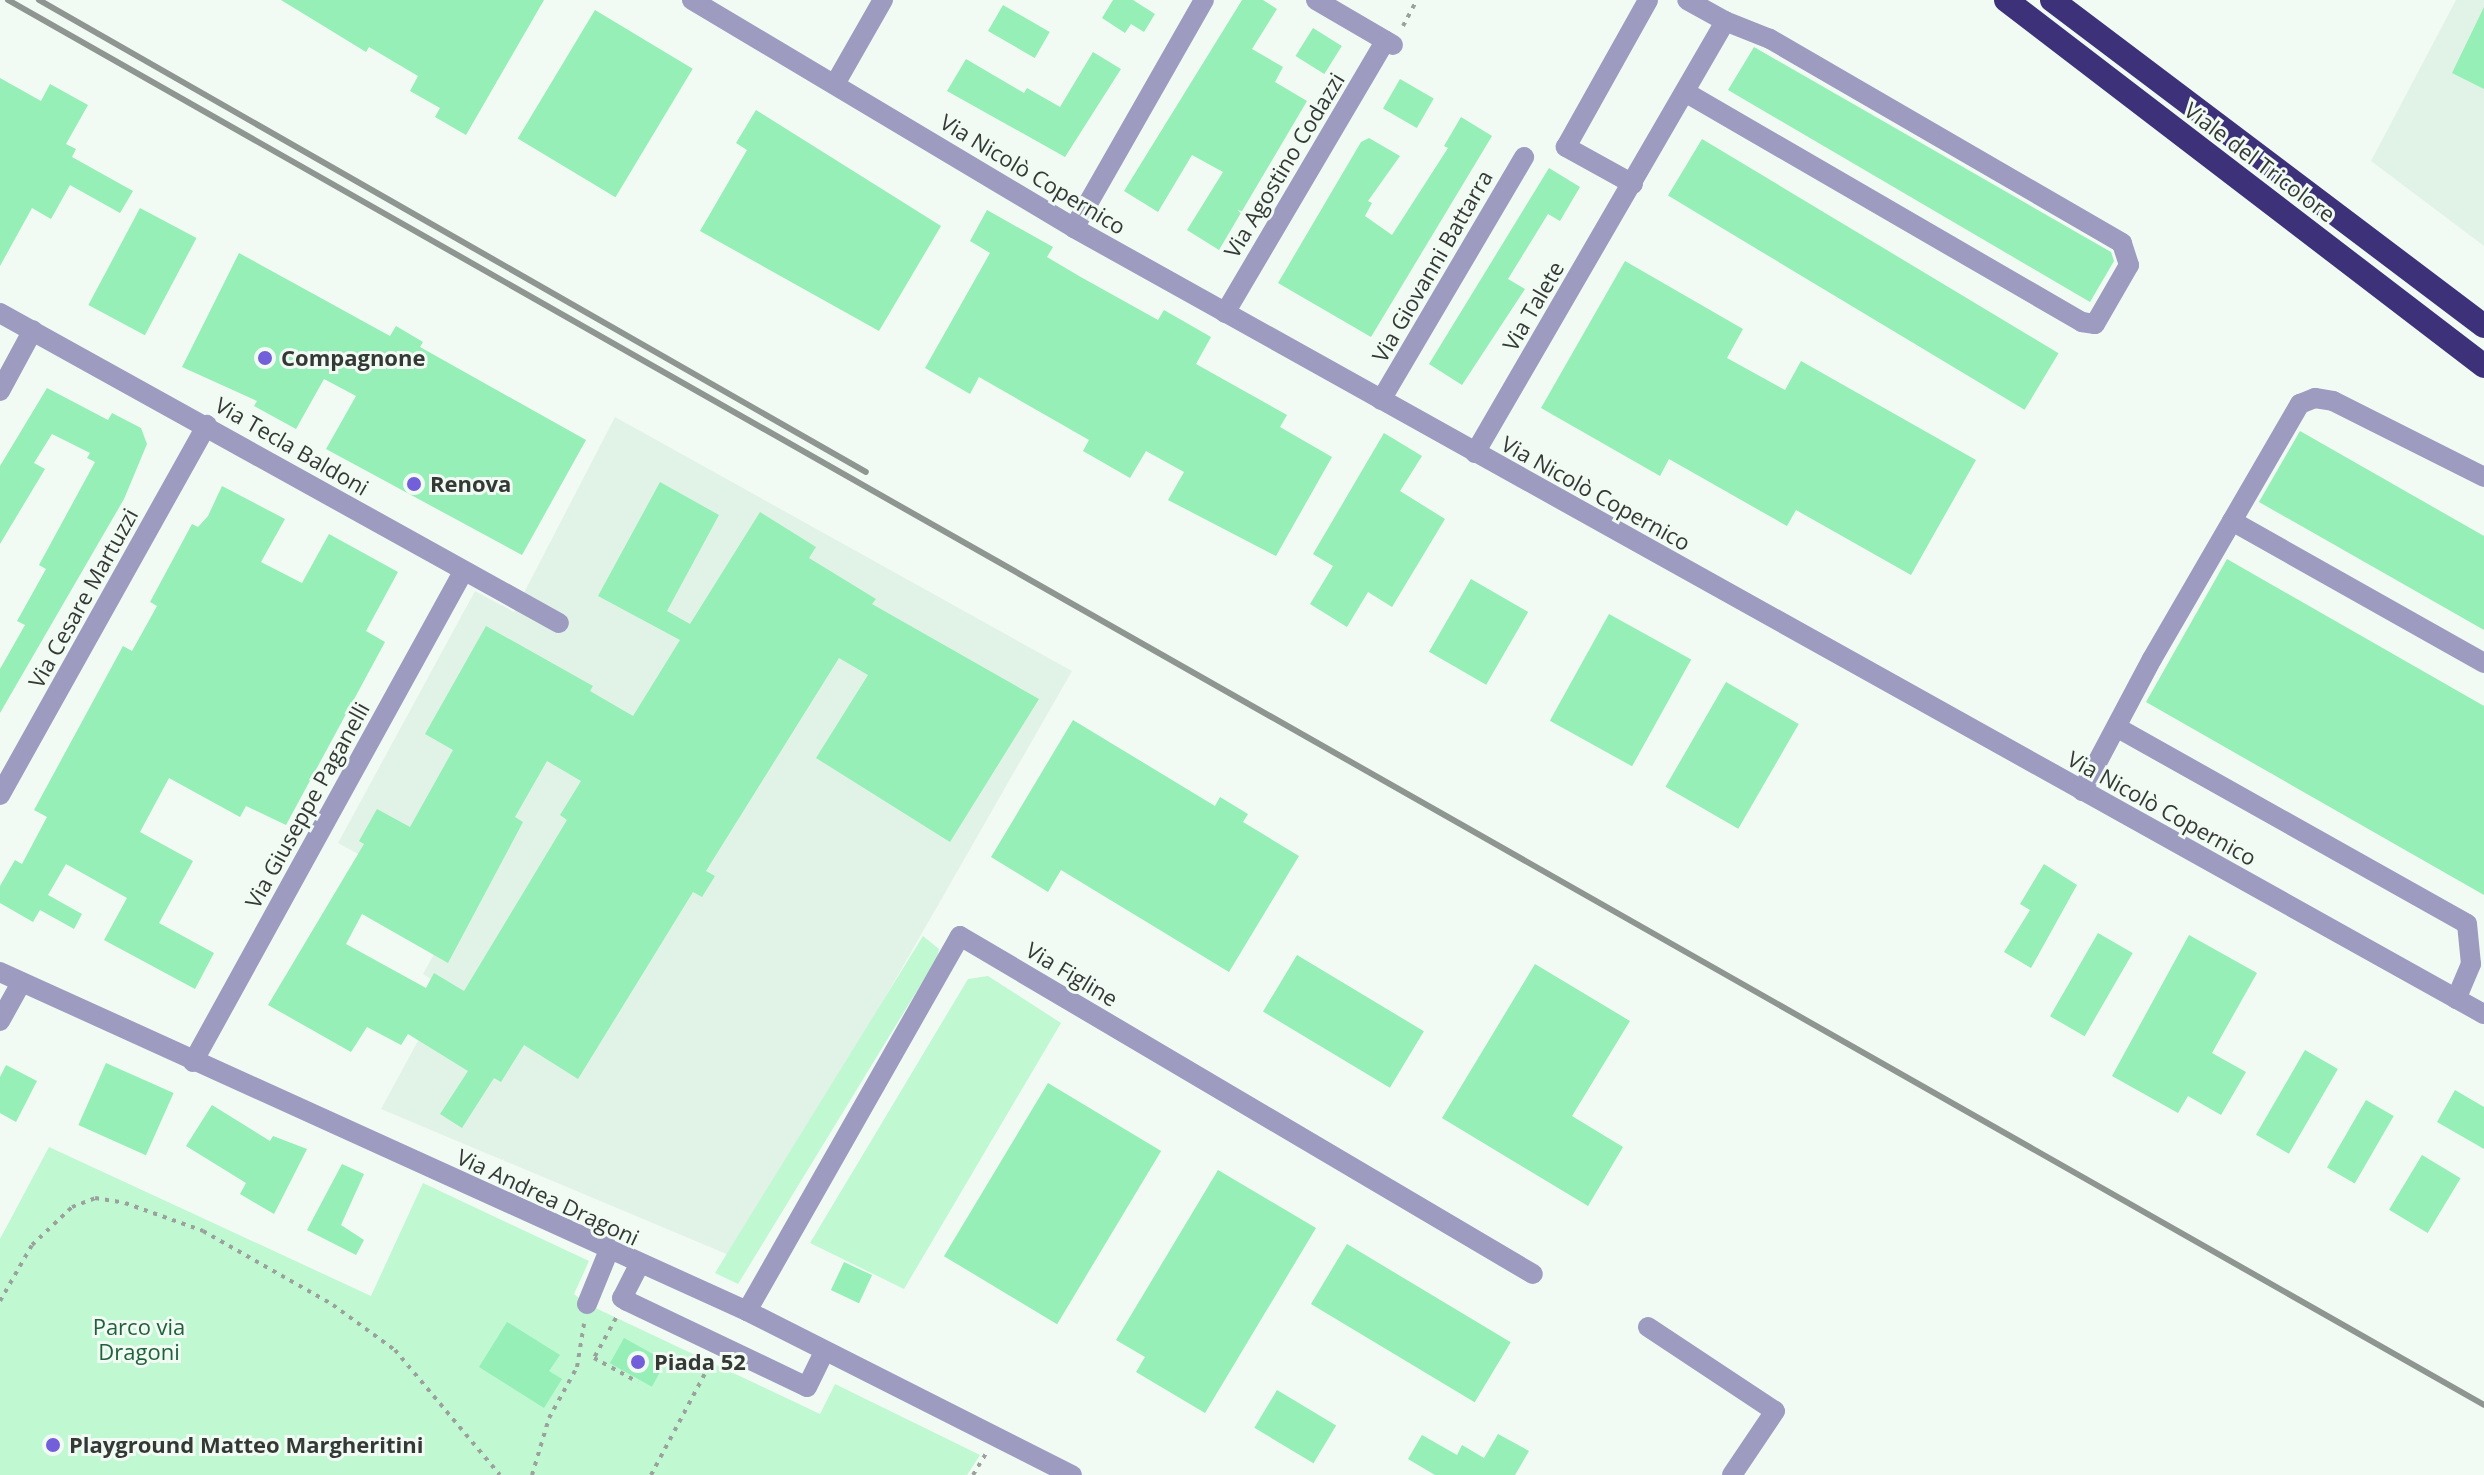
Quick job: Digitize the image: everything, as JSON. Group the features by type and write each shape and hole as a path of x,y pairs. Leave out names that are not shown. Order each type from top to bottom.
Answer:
{"highway":[{"name":"Viale del Tricolore","path":"2006,0 2484,366"},
{"name":"Viale del Tricolore","path":"2052,0 2484,326"}],"street":[{"name":"Via Nicolò Copernico","path":"692,0 1074,228 2484,1014"},
{"path":"835,84 883,0"},
{"path":"1074,228 1204,0"},
{"path":"1316,0 1389,43"},
{"path":"1633,184 1566,147 1648,0"},
{"path":"1685,92 2082,322 2095,324 2129,265 2122,243 1770,39 1725,21 1687,0"},
{"name":"Via Talete","path":"1475,453 1725,21"},
{"name":"Via Agostino Codazzi","path":"1225,313 1389,43"},
{"name":"Via Giovanni Battarra","path":"1381,400 1524,157"},
{"name":"Via Tecla Baldoni","path":"0,313 207,425 463,572 559,623"},
{"path":"0,391 33,330"},
{"path":"2082,791 2300,404 2315,398 2420,441 2484,477"},
{"name":"Via Cesare Martuzzi","path":"0,795 207,425"},
{"path":"2232,521 2484,663"},
{"name":"Via Giuseppe Paganelli","path":"193,1062 463,572"},
{"path":"2118,728 2467,924 2471,964 2456,999"},
{"name":"Via Figline","path":"747,1311 960,936 1533,1274"},
{"name":"Via Andrea Dragoni","path":"0,972 639,1265 747,1311 823,1354 1072,1475"},
{"path":"0,1021 21,983"},
{"path":"609,1250 590,1295 807,1387 823,1354"},
{"path":"619,1308 639,1265"},
{"path":"1648,1327 1775,1411 1732,1475"}],"path":[{"path":"1389,43 1417,0"},
{"path":"0,1301 32,1245 72,1207 95,1198 125,1203 203,1231 333,1305 395,1350 500,1475"},
{"path":"532,1475 549,1418 577,1367 590,1295"},
{"path":"619,1308 594,1358 638,1382"},
{"path":"651,1475 711,1362"},
{"path":"973,1475 993,1439"}],"shaded area":[{"path":"2456,0 2484,0 2484,246 2371,161"},
{"path":"615,417 1072,671 736,1258 381,1109 446,989 423,974 459,909 338,843 475,591 514,612"}],"green space":[{"path":"923,936 939,949 937,958 738,1284 715,1273"},
{"path":"988,976 1061,1023 904,1289 810,1243 968,979"},
{"name":"Parco via Dragoni","path":"49,1147 371,1296 423,1183 589,1261 574,1294 587,1304 820,1414 835,1384 980,1455 967,1475 0,1475 0,1239"}],"building":[{"path":"281,0 544,0 466,135 435,117 440,108 410,91 418,76 369,47 366,52"},
{"path":"1113,0 1133,0 1155,14 1144,32 1131,24 1125,33 1102,18"},
{"path":"1242,0 1263,0 1277,9 1252,49 1283,67 1275,82 1307,101 1219,250 1187,230 1223,172 1192,155 1158,212 1124,191"},
{"path":"1003,5 1050,32 1035,58 988,31"},
{"path":"2484,7 2484,89 2452,73"},
{"path":"595,10 693,69 615,197 518,139"},
{"path":"1313,28 1342,46 1324,74 1296,56"},
{"path":"1754,47 2111,252 2114,261 2090,302 1728,90"},
{"path":"1093,52 1121,69 1065,157 947,91 966,59 1024,93 1027,88 1060,107"},
{"path":"0,78 41,101 50,84 88,105 66,144 76,149 72,157 133,191 120,213 70,185 51,219 32,208 0,266"},
{"path":"1400,79 1434,98 1417,128 1383,108"},
{"path":"756,110 941,226 879,331 700,231 747,150 736,143"},
{"path":"1461,117 1492,136 1371,337 1278,283 1361,142 1369,138 1400,156 1368,201 1372,203 1365,216 1392,235 1448,148 1444,146"},
{"path":"1702,139 2059,353 2025,410 1668,196"},
{"path":"1549,168 1580,187 1560,221 1548,214 1508,279 1525,289 1462,385 1429,364"},
{"path":"140,208 197,238 145,335 88,305"},
{"path":"987,210 1053,247 1047,257 1079,276 1158,320 1164,310 1211,337 1196,364 1287,415 1280,427 1332,457 1276,556 1168,500 1184,472 1146,451 1130,478 1083,451 1089,440 979,377 970,394 925,368 990,253 970,241"},
{"path":"239,253 390,336 396,326 423,342 420,347 586,440 522,555 326,449 356,396 324,379 296,429 254,406 257,401 182,367"},
{"path":"1625,261 1743,329 1727,358 1785,390 1801,361 1976,460 1911,575 1796,510 1787,526 1669,459 1660,476 1541,408"},
{"path":"47,388 108,420 112,413 141,428 147,444 124,499 0,713 0,669 25,625 17,621 46,569 39,565 95,462 87,458 90,453 52,434 34,463 45,469 0,544 0,466"},
{"path":"2300,431 2484,536 2484,630 2259,502"},
{"path":"1384,433 1422,456 1400,491 1445,519 1392,607 1368,592 1347,627 1310,604 1333,566 1313,554"},
{"path":"660,482 719,515 667,611 690,624 760,512 816,547 809,558 876,599 872,604 1039,699 950,842 816,758 868,675 839,658 706,871 715,876 702,897 693,892 578,1079 524,1045 501,1082 494,1078 462,1128 440,1114 468,1071 408,1034 401,1045 367,1027 351,1052 268,1005 364,844 359,841 377,809 410,827 453,750 425,734 486,626 593,686 590,691 633,716 680,640 598,596","holes":["547,761 581,781 560,815 567,820 464,991 434,973 426,988 346,944 362,914 448,963 523,822 515,817"]},
{"path":"222,486 285,519 261,562 302,583 329,534 398,572 366,631 385,642 286,825 246,806 240,817 169,778 140,832 193,861 159,923 214,953 195,989 104,940 127,898 66,864 48,895 82,914 74,929 40,910 33,922 0,903 0,886 15,860 22,864 47,817 34,810 123,646 132,651 157,606 150,602 192,524 198,527 208,516"},
{"path":"2227,559 2484,706 2484,895 2146,702"},
{"path":"1471,579 1528,612 1486,685 1429,652"},
{"path":"1609,614 1691,660 1632,766 1550,721"},
{"path":"1726,682 1799,724 1738,829 1666,787"},
{"path":"1073,720 1215,806 1220,797 1248,814 1243,822 1299,856 1229,972 1061,870 1048,892 991,857"},
{"path":"2044,864 2077,885 2031,968 2004,952 2030,910 2020,904"},
{"path":"2098,933 2133,953 2085,1036 2050,1016"},
{"path":"2189,935 2257,973 2212,1053 2246,1072 2221,1115 2188,1096 2178,1113 2112,1076"},
{"path":"1297,955 1424,1031 1390,1088 1263,1012"},
{"path":"1535,964 1630,1021 1572,1116 1623,1147 1588,1206 1442,1118"},
{"path":"2305,1050 2338,1069 2289,1154 2256,1135"},
{"path":"106,1063 174,1093 146,1155 78,1125"},
{"path":"6,1065 37,1081 16,1122 0,1113 0,1077"},
{"path":"1048,1083 1161,1151 1057,1324 944,1256"},
{"path":"2455,1090 2484,1107 2484,1149 2437,1122"},
{"path":"2366,1100 2394,1116 2355,1184 2327,1168"},
{"path":"212,1105 270,1141 273,1136 307,1149 274,1214 240,1194 246,1183 186,1146"},
{"path":"2422,1155 2461,1178 2428,1233 2389,1210"},
{"path":"342,1164 364,1174 341,1225 364,1240 356,1255 307,1230"},
{"path":"1218,1170 1316,1228 1205,1413 1136,1372 1145,1357 1116,1340"},
{"path":"1347,1244 1511,1342 1475,1402 1311,1304"},
{"path":"844,1262 872,1275 859,1303 831,1290"},
{"path":"507,1322 560,1355 549,1371 562,1379 544,1408 479,1367"},
{"name":"Piada 52","path":"624,1338 666,1361 652,1387 610,1363"},
{"path":"1277,1390 1336,1426 1313,1463 1254,1428"},
{"path":"1498,1434 1529,1451 1515,1475 1435,1475 1408,1459 1422,1435 1457,1455 1462,1445 1484,1458"}],"railway":[{"path":"8,0 2484,1405"},
{"path":"39,0 866,472"}],"place":[{"name":"Compagnone","path":"265,358"},
{"name":"Renova","path":"414,484"},
{"name":"Piada 52","path":"638,1362"},
{"name":"Playground Matteo Margheritini","path":"53,1445"}]}
